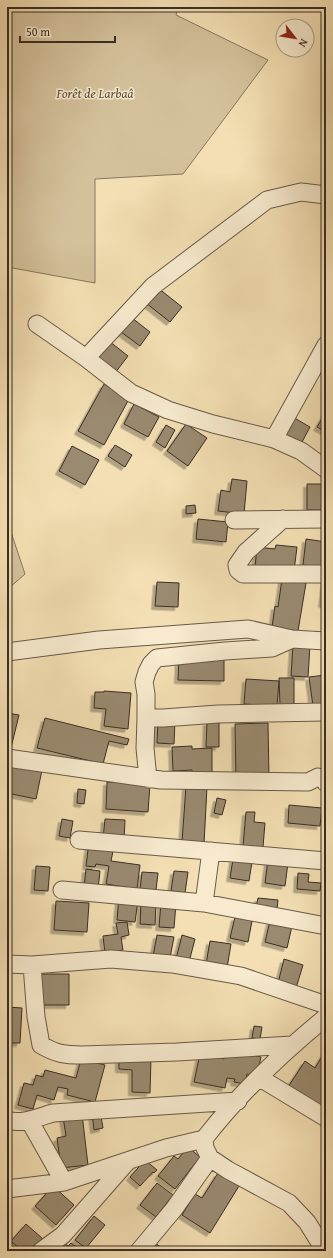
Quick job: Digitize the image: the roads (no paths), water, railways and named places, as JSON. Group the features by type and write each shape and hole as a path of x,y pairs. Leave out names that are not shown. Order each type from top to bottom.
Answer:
{"street":[{"path":"86,358 153,286 267,200 301,192 326,195"},
{"path":"37,324 86,358 131,393 168,410 213,424 274,439 302,451 326,469"},
{"path":"274,439 326,345"},
{"path":"234,520 326,518"},
{"path":"283,519 246,552 237,565 238,570 242,574 326,574"},
{"path":"7,652 99,640 248,629 292,639 326,641"},
{"path":"148,778 145,748 146,694 144,682 151,664 157,658 272,648 292,639"},
{"path":"146,718 218,714 326,712"},
{"path":"7,758 161,780 308,782 318,777 326,780"},
{"path":"79,840 326,861"},
{"path":"204,903 212,851"},
{"path":"62,890 204,903 326,926"},
{"path":"7,964 32,965 111,959 172,964 241,976 326,1005"},
{"path":"32,965 36,1017 41,1044 52,1051 66,1055 82,1055 177,1052 292,1045"},
{"path":"7,1189 64,1182 166,1148 204,1139 222,1117 292,1045 323,1025"},
{"path":"260,1078 326,1118"},
{"path":"7,1120 13,1122 29,1120 53,1113 238,1101"},
{"path":"29,1120 64,1182"},
{"path":"204,1139 205,1148 210,1158 228,1170 289,1203 307,1222 325,1251"},
{"path":"139,1251 174,1208 210,1158"},
{"path":"41,1251 64,1235 127,1162"}],"park label":[{"name":"Forêt de Larbaâ","path":"95,93"}]}
